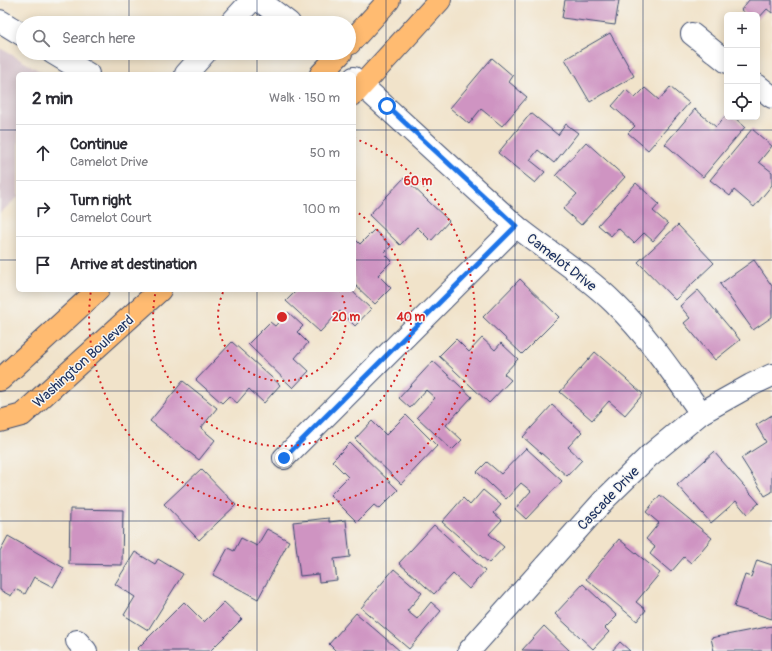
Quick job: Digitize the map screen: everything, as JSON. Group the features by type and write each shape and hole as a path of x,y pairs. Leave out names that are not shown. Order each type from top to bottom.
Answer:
{"main road":[{"path":"356,36 388,0"},
{"path":"343,71 440,0"},
{"path":"0,380 96,292"},
{"name":"Washington Boulevard","path":"0,421 22,415 158,292"}],"street":[{"path":"237,16 252,0"},
{"path":"259,0 280,16"},
{"path":"0,21 16,31"},
{"path":"692,34 724,60"},
{"path":"65,60 85,72"},
{"path":"188,72 199,60"},
{"name":"Camelot Drive","path":"356,83 516,226 614,302 650,342 701,413"},
{"path":"760,87 772,97"},
{"path":"284,458 516,226"},
{"name":"Cascade Drive","path":"469,651 604,500 649,456 701,413 772,375"}],"shaded area":[{"path":"0,48 16,57 16,60 21,60 42,72 16,72 16,199 0,213"}],"building":[{"path":"565,0 619,0 615,25 562,18"},
{"path":"749,0 772,0 772,13 767,9 760,17 760,12 743,12 741,10"},
{"path":"610,33 634,76 590,102 565,59"},
{"path":"492,58 513,76 509,82 527,97 502,126 481,109 469,124 450,108"},
{"path":"670,87 689,103 648,150 628,133 635,126 612,106 626,90 635,98 645,88 659,100"},
{"path":"695,109 716,127 724,118 724,120 737,120 745,127 703,177 665,144"},
{"path":"531,113 558,135 566,124 578,133 554,163 538,150 530,160 545,172 535,183 498,153"},
{"path":"752,129 772,146 759,162 772,172 772,185 754,207 734,190 730,196 710,180"},
{"path":"586,142 625,177 581,225 563,209 577,194 556,175"},
{"path":"404,178 449,221 431,241 417,227 400,245 369,215"},
{"path":"636,183 659,204 653,211 668,224 653,241 644,233 634,243 618,228 611,236 598,225"},
{"path":"678,225 714,263 675,300 638,262"},
{"path":"374,230 391,246 384,253 392,261 378,275 391,288 375,304 356,286 356,240 360,244"},
{"path":"754,260 772,286 772,317 753,330 720,284"},
{"path":"520,279 559,317 522,354 483,317"},
{"path":"698,290 740,340 715,360 684,323 690,318 680,306"},
{"path":"295,292 353,292 371,309 355,326 340,311 320,332 286,301"},
{"path":"288,312 303,326 297,332 308,343 295,358 309,371 293,388 248,344 270,322 275,326"},
{"path":"482,338 495,350 501,343 518,359 504,374 511,380 489,403 439,356 456,339 469,352"},
{"path":"232,342 280,385 264,403 249,389 237,403 229,396 222,403 196,380"},
{"path":"595,352 643,394 625,415 609,401 592,420 560,392"},
{"path":"433,361 472,397 446,425 462,440 452,450 417,417 435,398 426,390 410,408 399,398"},
{"path":"183,381 217,408 201,428 215,440 199,460 150,421"},
{"path":"552,405 582,432 568,447 582,460 567,476 523,437"},
{"path":"406,415 437,446 401,484 355,439 372,421 386,435"},
{"path":"772,415 772,492 765,496 741,458 766,442 756,425"},
{"path":"350,443 398,490 379,509 374,505 357,522 330,495 348,477 332,461"},
{"path":"526,448 562,481 526,519 515,509 531,491 521,483 506,499 477,472 487,462 501,474"},
{"path":"714,452 759,503 747,514 736,501 711,523 677,485"},
{"path":"201,469 236,505 199,540 164,504"},
{"path":"483,490 501,505 494,513 502,520 489,534 504,547 489,563 442,522 463,498 470,505"},
{"path":"660,495 712,538 691,563 684,557 671,572 650,554 655,547 646,539 659,523 646,512"},
{"path":"70,509 123,510 122,565 69,564"},
{"path":"329,518 329,522 346,520 350,557 334,559 337,580 319,582 318,574 300,576 293,522"},
{"path":"434,525 485,571 469,589 453,574 434,594 399,563"},
{"path":"267,529 289,541 258,599 213,575 228,548 234,551 241,538 257,546"},
{"path":"8,536 64,568 53,587 34,577 25,594 15,589 11,596 0,590 0,551"},
{"path":"619,539 660,573 636,602 646,610 637,621 586,579"},
{"path":"135,552 155,564 158,559 183,574 148,630 124,615 135,597 115,584"},
{"path":"757,560 772,565 772,619 734,607 745,575 751,577"},
{"path":"394,569 422,593 407,611 417,619 431,602 441,611 409,649 361,608"},
{"path":"583,584 617,616 605,628 609,632 593,649 555,614"},
{"path":"184,602 204,622 224,602 242,619 210,651 139,651 137,649"},
{"path":"356,613 400,651 336,651 329,644"},
{"path":"544,626 570,651 522,650"},
{"path":"772,626 772,651 714,651 711,638"},
{"path":"620,642 630,651 612,651"}],"route":[{"path":"284,458 516,226 387,106"}]}
